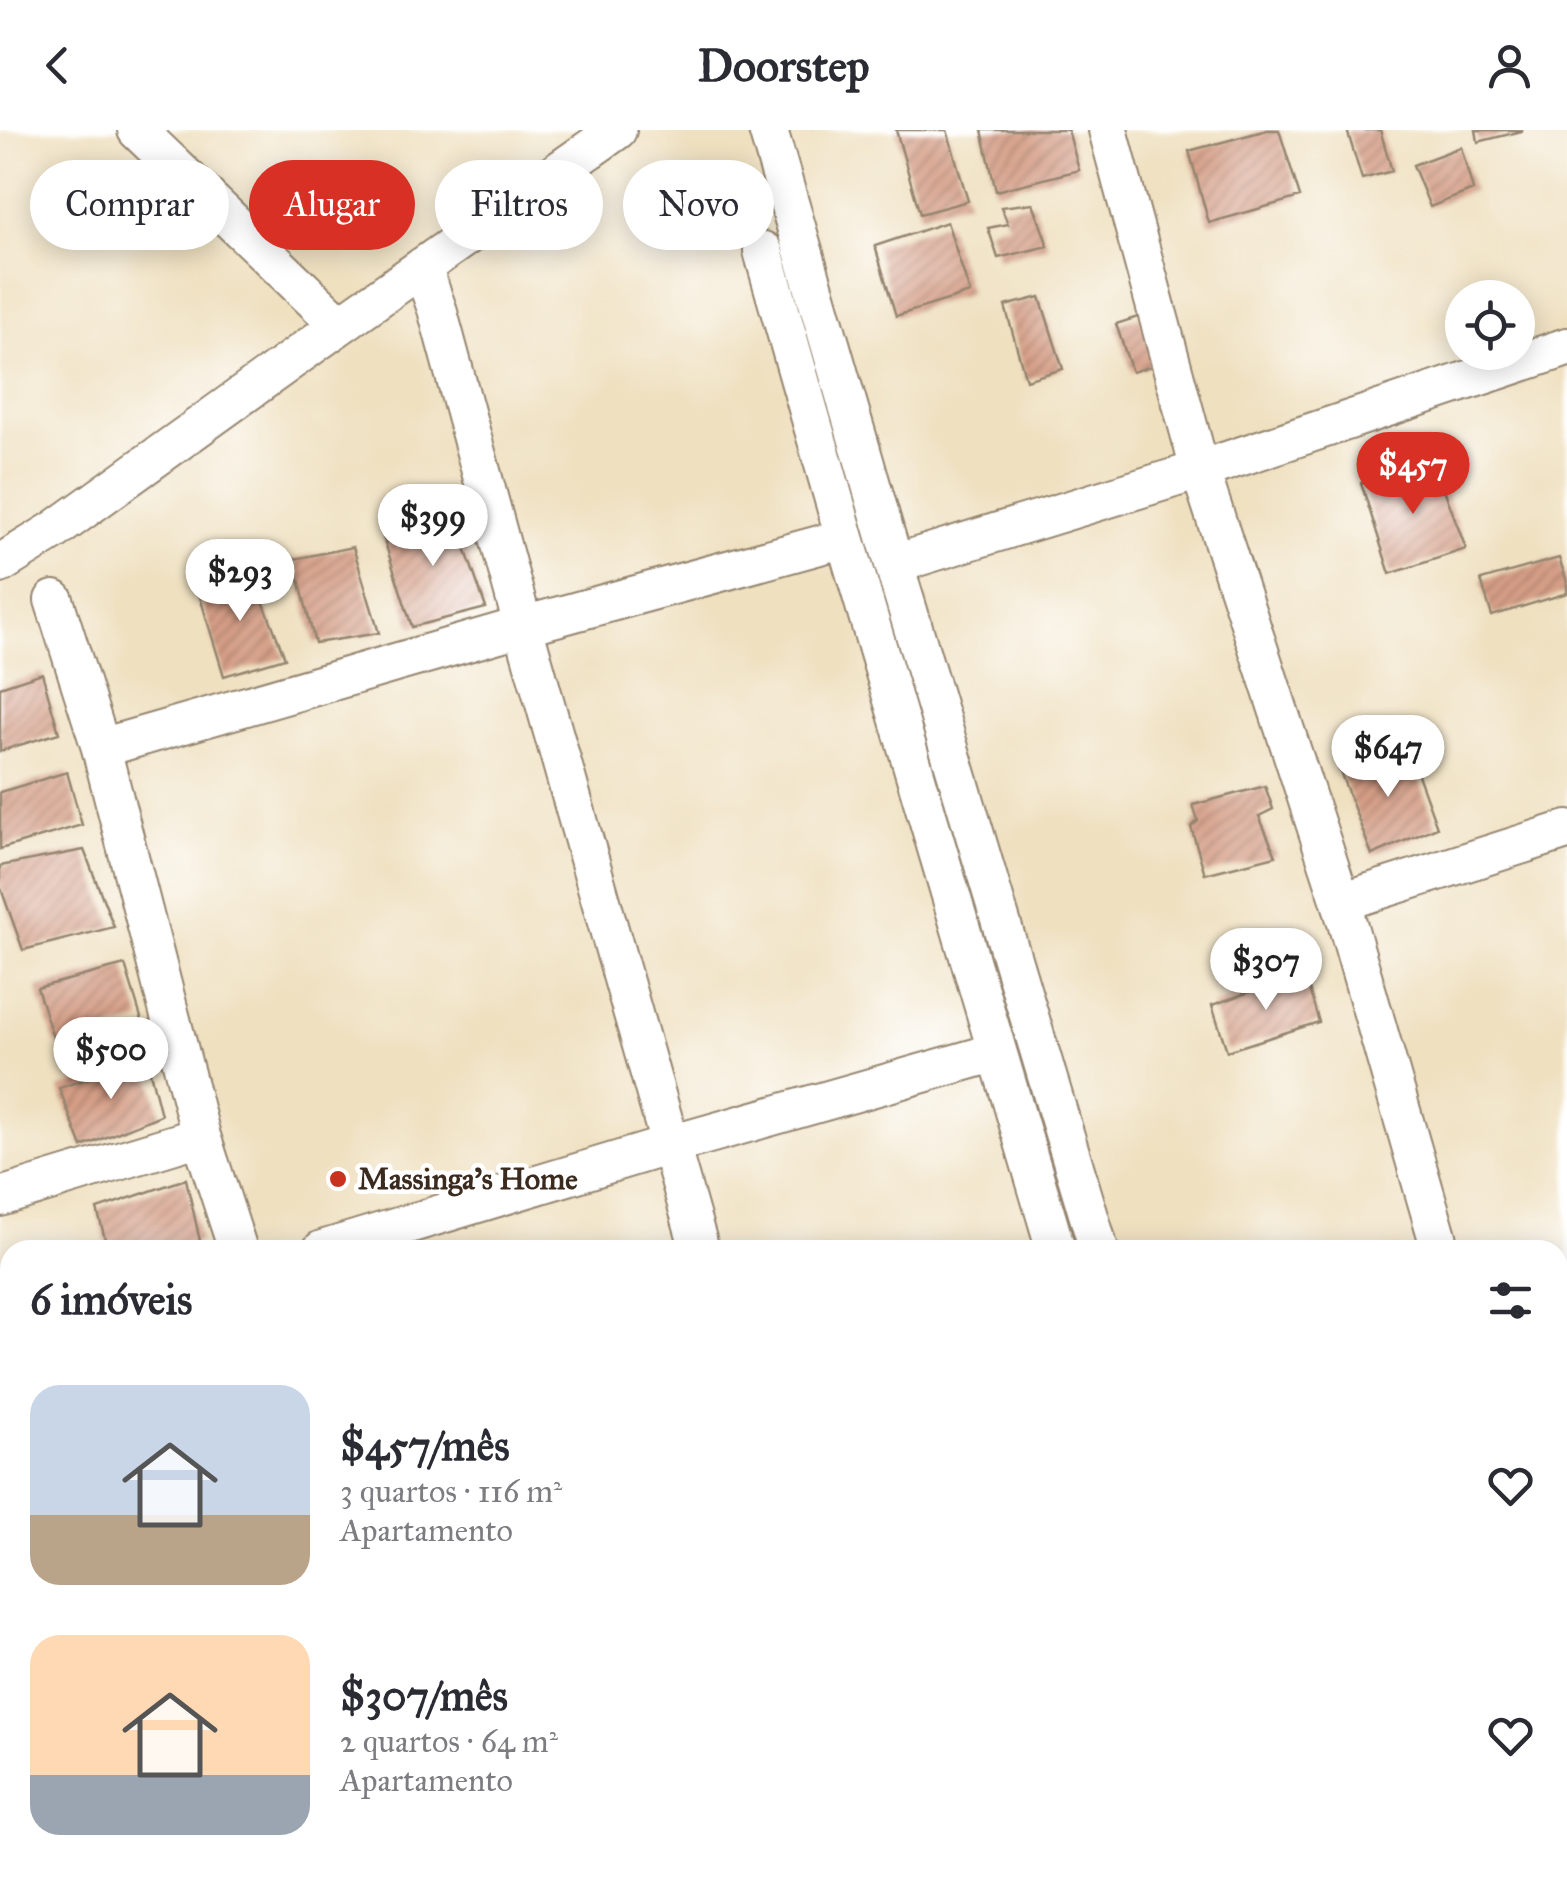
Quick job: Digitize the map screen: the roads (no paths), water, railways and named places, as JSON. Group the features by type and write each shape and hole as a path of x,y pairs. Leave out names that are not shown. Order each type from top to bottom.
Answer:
{"street":[{"path":"137,130 340,324"},
{"path":"0,564 55,530 617,130"},
{"path":"768,130 1095,1240"},
{"path":"1108,130 1200,470 1341,902 1438,1240"},
{"path":"762,251 1053,1240"},
{"path":"422,267 697,1240"},
{"path":"894,564 1200,470 1567,347"},
{"path":"102,748 844,538"},
{"path":"54,600 102,748 201,1136 235,1240"},
{"path":"1341,902 1567,830"},
{"path":"355,1240 998,1052"},
{"path":"0,1197 201,1136"}],"place":[{"name":"Massinga's Home","path":"338,1179"}]}
